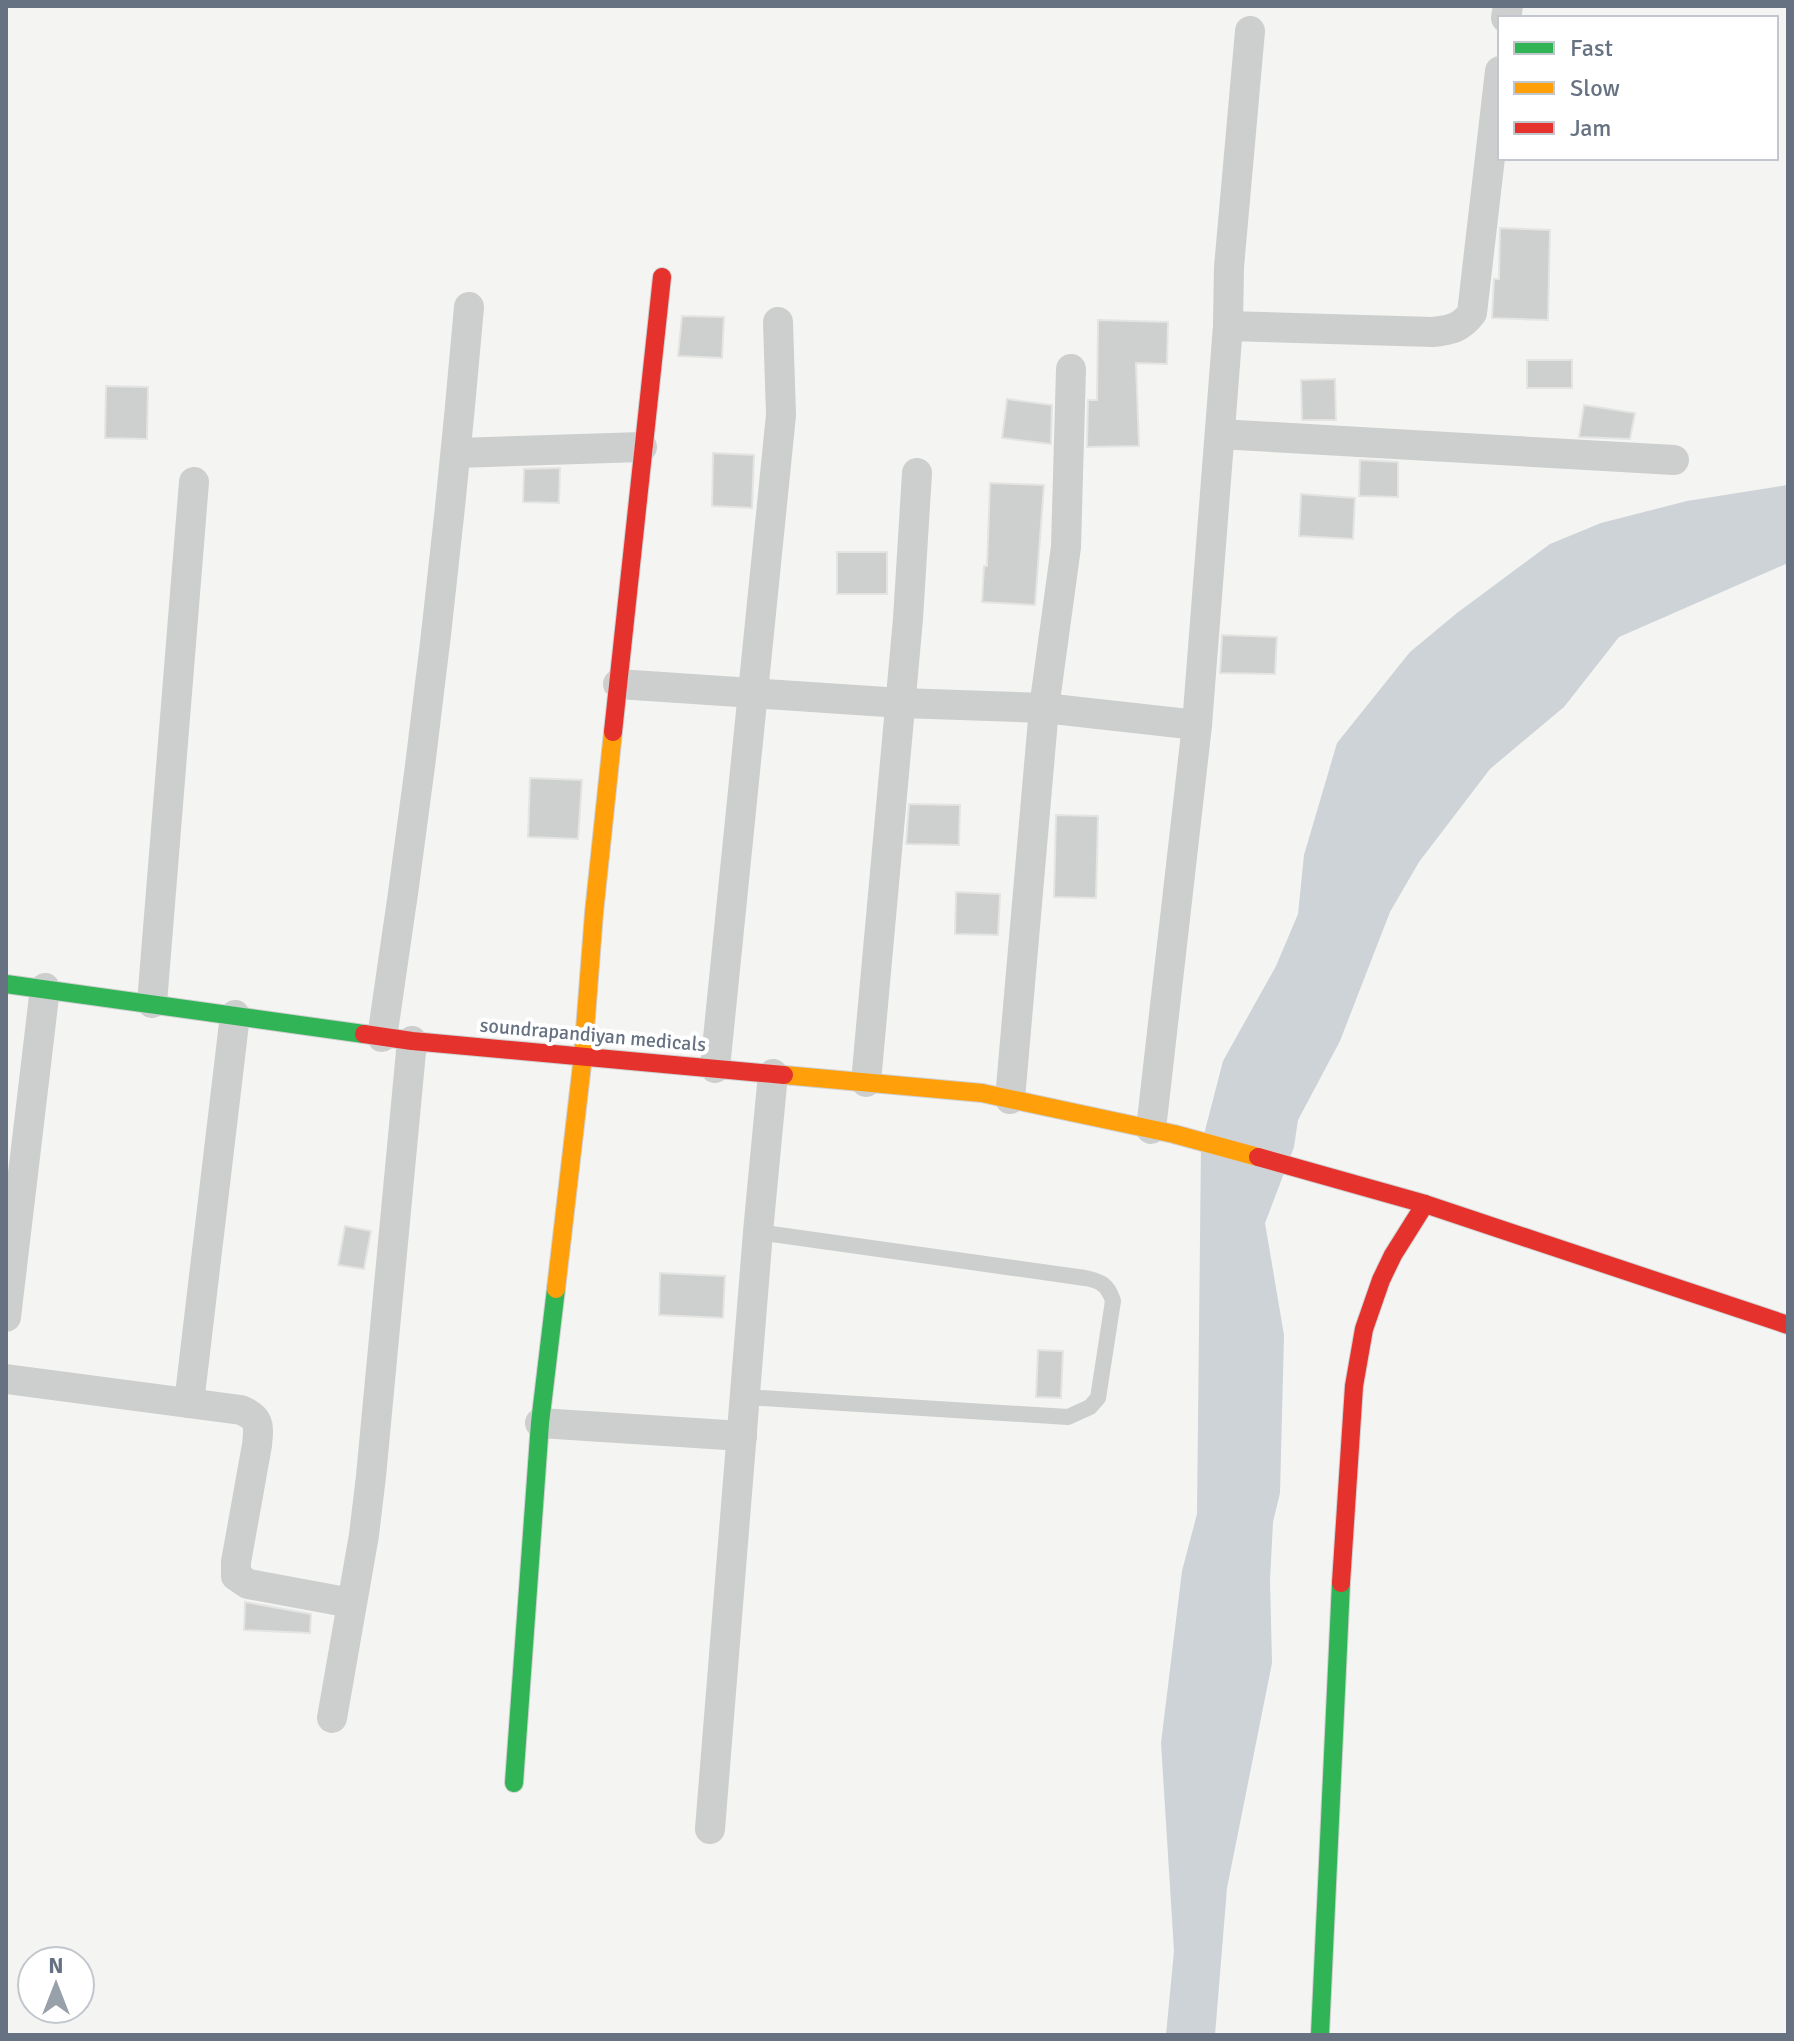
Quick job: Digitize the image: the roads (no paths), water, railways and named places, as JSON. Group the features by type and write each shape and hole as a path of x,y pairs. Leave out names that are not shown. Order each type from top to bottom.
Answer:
{"street":[{"path":"1162,1131 1197,725 1228,326 1229,267 1250,31"},
{"path":"1228,326 1433,332 1452,330 1463,324 1472,313 1498,88"},
{"path":"514,1783 540,1423 583,1056 594,913 662,277"},
{"path":"382,1037 411,846 457,453 469,307"},
{"path":"715,1068 781,415 778,322"},
{"path":"1010,1099 1044,708 1066,547 1071,369"},
{"path":"1220,434 1674,460"},
{"path":"457,453 642,447"},
{"path":"866,1082 901,703 917,473"},
{"path":"152,1003 194,482"},
{"path":"618,684 901,703 1044,708 1197,725"},
{"name":"soundrapandiyan medicals","path":"6,984 412,1041 982,1093 1162,1131 1425,1204 1788,1325"},
{"path":"6,1317 45,988"},
{"path":"189,1403 235,1015"},
{"path":"332,1718 371,1476 412,1041"},
{"path":"710,1829 773,1074"},
{"path":"1320,2035 1341,1581 1354,1386 1364,1329 1381,1280 1425,1204"},
{"path":"6,1379 241,1410 252,1415 258,1426 257,1445 236,1576 248,1584 351,1603"},
{"path":"540,1423 742,1436"}],"lane":[{"path":"745,1397 1068,1417 1090,1407 1098,1398 1113,1301 1109,1288 1100,1281 1085,1278 758,1232"}]}
